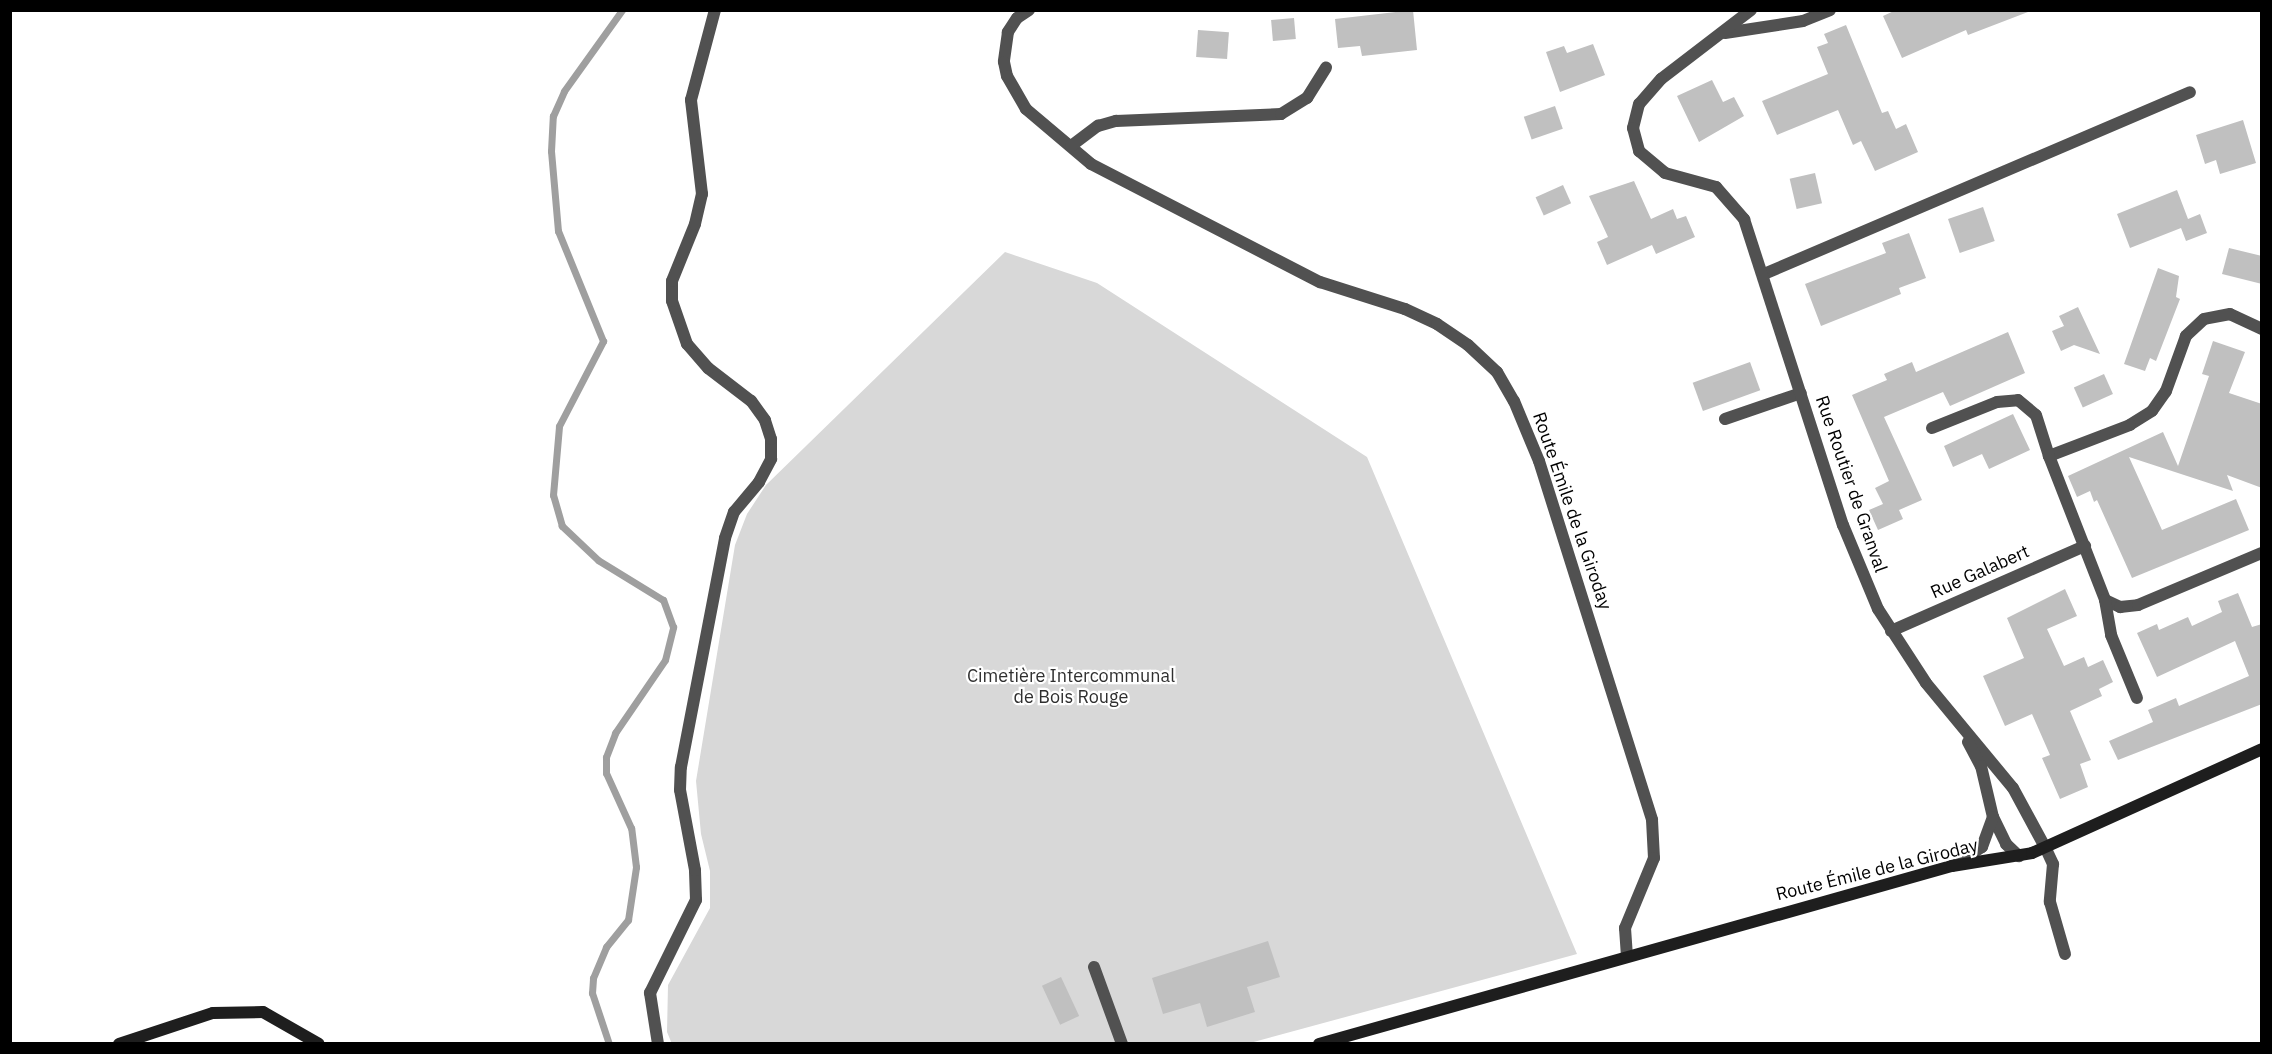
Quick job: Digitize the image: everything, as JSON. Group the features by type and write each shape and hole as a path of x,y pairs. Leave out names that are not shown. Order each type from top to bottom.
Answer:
{"main road":[{"name":"Route Émile de la Giroday","path":"1319,1044 1952,866 2019,856 2046,849 2262,749"},
{"path":"119,1044 213,1013 263,1012 319,1044"}],"street":[{"path":"658,1044 650,993 696,900 680,790 681,767 725,538 734,512 759,482 771,459 771,439 765,420 751,401 708,368 687,344 672,302 672,281 695,224 702,194 691,100 715,10"},
{"name":"Route Émile de la Giroday","path":"1029,10 1008,32 1004,62 1007,76 1026,109 1104,173 1148,190 1282,264 1320,282 1405,309 1437,324 1468,345 1497,372 1514,401 1539,461 1652,820 1654,858 1625,928 1627,956"},
{"name":"Rue Routier de Granval","path":"1751,10 1725,33 1661,79 1639,104 1633,128 1639,151 1650,164 1726,195 1744,219 1858,565 1891,631 1957,720 2013,788 2046,849 2053,864 2050,902 2065,954"},
{"path":"1725,33 1803,21 1830,10"},
{"path":"1071,146 1098,126 1116,122 1281,114 1307,98 1326,68"},
{"path":"1764,274 2190,92"},
{"path":"2049,456 2130,425 2152,411 2166,391 2186,336 2204,319 2230,314 2262,329"},
{"path":"1725,419 1801,393"},
{"path":"1932,428 1997,402 2018,400 2036,415 2049,456 2105,600 2110,635 2137,698"},
{"name":"Rue Galabert","path":"1891,631 2085,546"},
{"path":"2105,600 2120,607 2138,605 2262,553"},
{"name":"Rue Routier de Granval","path":"1957,720 1981,766 1993,817 2006,844 2019,856"},
{"path":"1952,866 1982,847 1993,817"},
{"path":"1094,967 1122,1044"}],"green space":[{"name":"Cimetière Intercommunal de Bois Rouge","path":"1005,252 1097,283 1367,457 1577,954 1250,1043 672,1044 667,1032 668,985 710,908 710,871 701,834 696,781 735,545 747,514 766,485"}],"building":[{"path":"1413,10 1417,50 1362,56 1360,46 1338,48 1335,19"},
{"path":"1896,10 2028,10 2028,12 1968,35 1966,30 1902,58 1883,16"},
{"path":"1294,18 1296,39 1273,41 1271,20"},
{"path":"1846,25 1882,113 1888,111 1896,129 1906,124 1918,152 1875,171 1861,141 1853,145 1838,110 1777,135 1762,101 1828,74 1817,47 1828,43 1824,34"},
{"path":"1198,30 1229,32 1227,59 1196,57"},
{"path":"1593,44 1605,75 1560,92 1546,52 1564,46 1567,53"},
{"path":"1712,80 1723,102 1734,97 1744,116 1699,142 1677,96"},
{"path":"1555,106 1563,129 1532,139 1524,117"},
{"path":"2243,120 2256,163 2220,174 2216,160 2205,164 2196,135"},
{"path":"1815,173 1822,203 1797,209 1790,179"},
{"path":"1634,181 1651,219 1673,209 1677,219 1686,216 1695,237 1656,254 1652,245 1607,265 1597,242 1608,237 1589,196"},
{"path":"1563,185 1571,203 1544,215 1536,197"},
{"path":"2177,190 2188,219 2200,214 2207,233 2186,241 2181,228 2130,248 2117,214"},
{"path":"1983,207 1995,241 1960,253 1948,219"},
{"path":"1909,233 1926,278 1899,288 1901,294 1821,326 1805,284 1886,253 1882,243"},
{"path":"2229,248 2262,256 2262,284 2222,274"},
{"path":"2158,268 2179,276 2176,297 2180,299 2156,361 2150,358 2145,371 2124,364"},
{"path":"2078,307 2100,354 2074,345 2061,351 2052,331 2064,326 2059,316"},
{"path":"2008,332 2025,373 1950,406 1943,392 1884,417 1922,500 1899,510 1903,519 1878,530 1869,510 1883,504 1875,488 1889,481 1852,395 1887,380 1884,374 1912,362 1916,372"},
{"path":"2213,341 2245,352 2229,393 2262,404 2262,488 2227,475 2233,491 2129,457 2162,530 2236,499 2249,530 2132,578 2097,500 2094,502 2090,491 2077,497 2068,476 2163,432 2178,466 2209,376 2202,374"},
{"path":"1750,362 1760,390 1703,411 1693,383"},
{"path":"2104,374 2113,394 2083,408 2074,387"},
{"path":"2013,414 2030,450 1989,469 1982,454 1953,467 1944,446"},
{"path":"2065,589 2077,616 2047,629 2064,666 2084,657 2088,667 2103,660 2113,682 2099,689 2102,696 2070,711 2091,760 2080,764 2088,787 2060,799 2042,758 2050,755 2032,714 2005,726 1983,676 2024,658 2007,618"},
{"path":"2238,593 2252,627 2262,624 2262,704 2118,760 2109,741 2153,722 2148,710 2176,698 2179,706 2249,676 2235,641 2157,677 2137,633 2157,624 2159,630 2188,617 2192,626 2222,612 2218,601"},
{"path":"1268,941 1280,977 1247,987 1255,1012 1207,1027 1200,1003 1163,1014 1152,978"},
{"path":"1061,977 1079,1016 1060,1025 1042,986"}],"waterway":[{"path":"609,1044 592,993 593,978 606,947 628,920 636,867 631,828 606,773 606,757 615,733 665,660 673,627 663,600 598,560 562,526 553,495 559,426 603,341 558,231 551,151 553,116 564,91 622,10"}]}
